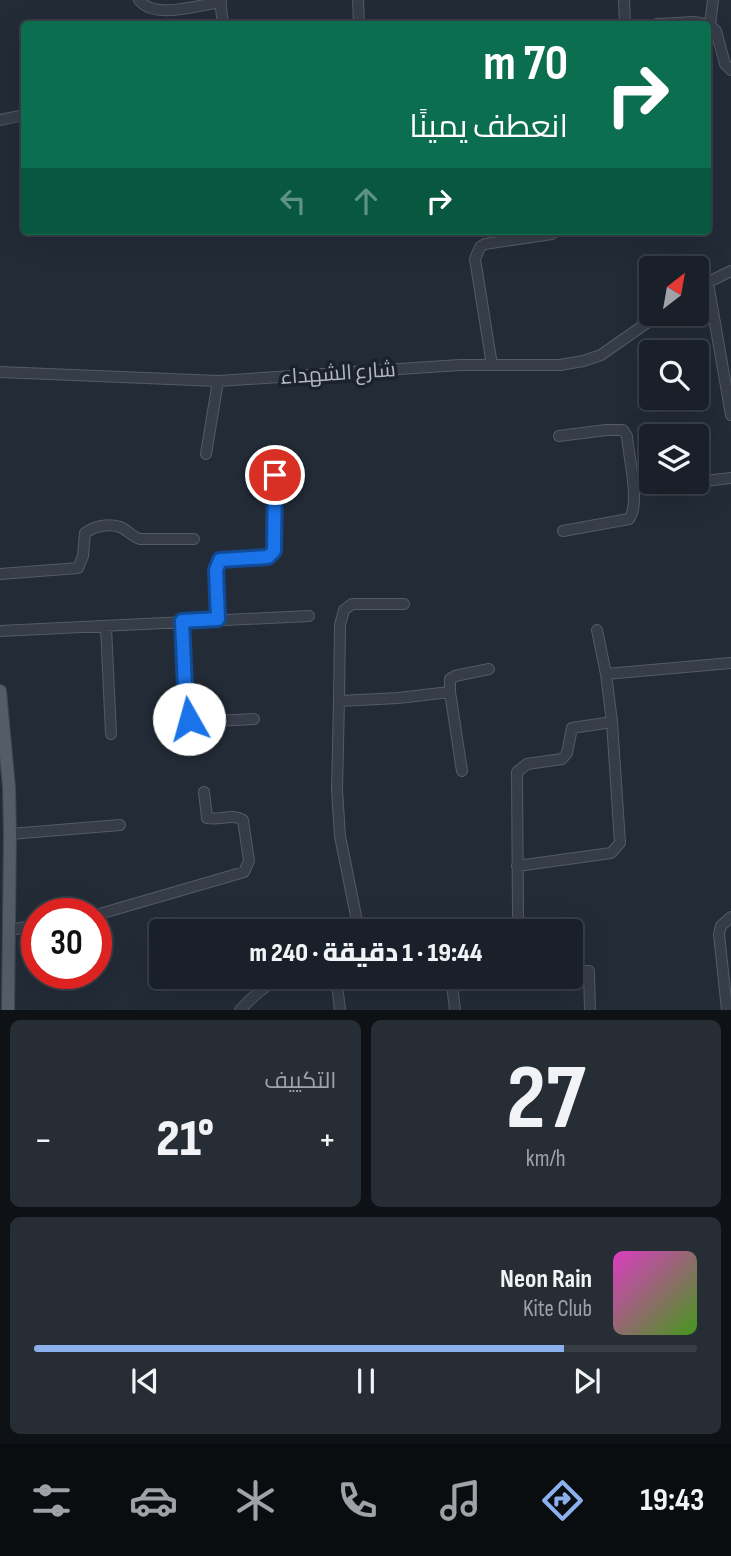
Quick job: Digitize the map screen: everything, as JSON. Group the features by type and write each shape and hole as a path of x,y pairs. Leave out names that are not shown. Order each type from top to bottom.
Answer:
{"main road":[{"path":"0,691 9,788 8,1010"}],"street":[{"path":"139,0 156,11 221,1 223,21"},
{"path":"358,0 359,21"},
{"path":"624,0 625,21"},
{"path":"710,21 713,0"},
{"path":"711,26 716,31 725,64 731,70"},
{"path":"0,120 21,116"},
{"path":"492,365 475,259 477,251 485,244 545,235"},
{"path":"709,282 731,271"},
{"path":"709,289 731,415"},
{"name":"شارع الشهداء","path":"0,372 218,381 492,365 560,365 601,355 642,326"},
{"path":"206,454 218,381"},
{"path":"559,436 623,430 627,436 633,484 634,512 629,519 563,531"},
{"path":"218,619 216,570 220,560 268,557 274,551 275,475"},
{"path":"633,484 688,483 731,478"},
{"path":"0,574 78,568 83,556 85,533 95,527 116,526 140,539 194,539"},
{"path":"357,919 340,836 337,790 340,625 344,610 352,604 404,604"},
{"path":"0,631 218,619 309,617"},
{"path":"182,621 186,709 189,719 197,722 254,719"},
{"path":"106,627 111,734"},
{"path":"517,866 611,853 617,847 621,834 612,722 597,630"},
{"path":"606,674 731,663"},
{"path":"463,771 450,680 455,676 489,669"},
{"path":"339,701 450,692"},
{"path":"518,919 516,777 519,769 527,764 562,760 567,753 572,728 612,722"},
{"path":"112,910 244,872 249,861 243,820 234,816 207,818 204,792"},
{"path":"10,834 120,825"},
{"path":"728,1005 719,934 721,926 731,916"},
{"path":"10,930 21,928"},
{"path":"583,971 589,971 590,1010"},
{"path":"240,1010 263,989"},
{"path":"338,989 340,1010"},
{"path":"453,989 455,1010"}],"route":[{"path":"189,719 186,715 182,621 218,619 216,570 220,560 272,555 275,475"}]}
